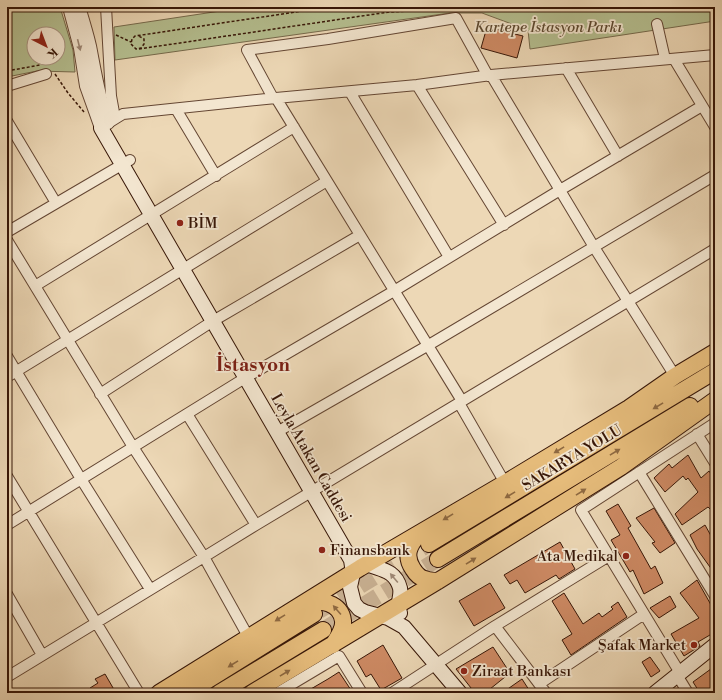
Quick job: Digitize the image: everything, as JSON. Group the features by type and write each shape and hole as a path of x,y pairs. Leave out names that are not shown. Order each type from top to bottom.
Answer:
{"highway":[{"path":"159,693 331,586 356,561 424,539 505,483 629,408 675,376 715,352"},
{"path":"629,408 715,364"},
{"name":"SAKARYA YOLU","path":"424,539 715,372"},
{"path":"438,559 715,391"},
{"path":"621,467 715,400"},
{"path":"252,693 382,616 715,410"},
{"path":"424,539 412,542 409,549 408,560 420,577 426,580 438,581"},
{"path":"297,608 311,601 316,601 329,603 339,610 343,622 340,634 333,644"},
{"path":"187,693 314,614"},
{"path":"219,693 323,630"}],"main road":[{"name":"Leyla Atakan Caddesi","path":"108,123 126,162 356,561"},
{"path":"404,626 382,616 372,615 365,612 359,609 354,603 350,587 356,561 384,569 394,577 400,590 397,606 404,626 460,693"},
{"path":"655,693 715,644"}],"street":[{"name":"Leyla Atakan Caddesi","path":"69,7 80,48 86,86 95,115 108,123"},
{"name":"Leyla Atakan Caddesi","path":"79,7 90,45 100,98 108,123"},
{"path":"106,7 111,96 108,123"},
{"path":"505,483 427,346 247,50 456,18 489,76 560,190 594,248 675,376"},
{"path":"657,24 669,59 715,127"},
{"path":"108,123 123,114 275,98 350,92 566,68 715,55"},
{"path":"566,68 618,156"},
{"path":"7,86 46,70"},
{"path":"417,85 504,225"},
{"path":"350,92 449,257"},
{"path":"7,525 249,376 394,291 702,106"},
{"path":"176,109 216,176"},
{"path":"7,121 56,203"},
{"path":"35,286 294,127"},
{"path":"7,232 126,162"},
{"path":"280,430 427,346 715,175"},
{"path":"7,377 327,181"},
{"path":"100,394 217,319 360,235"},
{"path":"7,240 133,448 204,557 249,638"},
{"path":"7,677 150,589 715,249"},
{"path":"7,356 81,479 150,589"},
{"path":"188,414 256,525"},
{"path":"688,693 644,614 581,510 715,423"},
{"path":"697,434 715,463"},
{"path":"639,472 715,596"},
{"path":"7,476 139,693"},
{"path":"392,693 495,626 609,556"},
{"path":"7,594 42,655"},
{"path":"539,684 644,614"},
{"path":"495,626 546,693"},
{"path":"277,693 339,656 362,693"}],"path":[{"path":"131,42 135,36 329,7"},
{"path":"107,30 131,42 134,48 139,49 389,12 455,9 466,7"},
{"path":"139,36 142,37 144,41 143,46 139,49"},
{"path":"7,71 46,70 82,111 95,115"}],"green space":[{"path":"60,7 66,26 26,26 26,66 66,66 66,27 73,50 75,72 37,71 7,77 7,8"},
{"name":"Kartepe İstasyon Parkı","path":"247,7 715,7 715,21 530,49 528,30 482,13 450,13 115,60 114,27"}],"building":[{"path":"487,27 523,36 517,58 481,48"},
{"path":"688,455 701,478 709,471 715,480 715,514 708,507 682,525 675,514 698,492 688,478 686,480 683,476 665,492 654,478 669,464 672,468"},
{"path":"618,504 631,526 628,528 651,569 655,566 663,583 644,594 633,570 630,572 611,540 620,535 606,511"},
{"path":"654,508 675,543 660,553 652,543 655,542 636,518"},
{"path":"705,525 715,543 715,574 697,549 690,535"},
{"path":"560,542 575,569 559,579 556,575 525,593 517,580 510,584 504,575"},
{"path":"697,580 715,612 715,632 698,642 700,646 684,656 671,634 699,618 680,593"},
{"path":"490,583 505,608 474,626 459,601"},
{"path":"564,593 583,624 599,613 602,617 613,609 611,607 618,602 627,617 571,655 562,640 572,634 552,601"},
{"path":"670,596 676,607 659,618 650,608"},
{"path":"383,645 402,678 381,690 371,674 366,677 357,661"},
{"path":"493,647 510,673 485,693 475,693 456,669"},
{"path":"650,657 660,671 651,677 642,662"},
{"path":"715,666 715,693 700,693 693,682"},
{"path":"339,672 353,693 304,693 328,679"},
{"path":"105,674 116,693 93,693 90,688 98,683 95,679"},
{"path":"522,679 531,693 502,693"}],"tunnel":[{"path":"319,611 429,544"},
{"path":"323,630 438,559"}],"place":[{"name":"BİM","path":"180,223"},
{"name":"Finansbank","path":"322,550"},
{"name":"Ata Medikal","path":"626,556"},
{"name":"Şafak Market","path":"694,645"},
{"name":"Ziraat Bankası","path":"464,671"}],"district":[{"name":"İstasyon","path":"253,365"}]}
